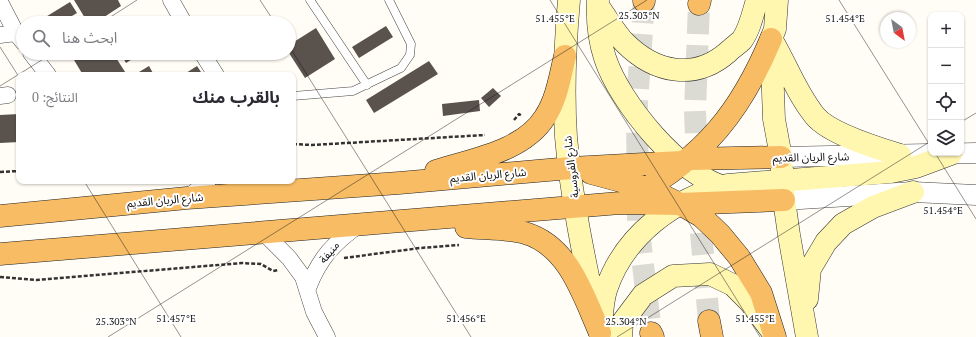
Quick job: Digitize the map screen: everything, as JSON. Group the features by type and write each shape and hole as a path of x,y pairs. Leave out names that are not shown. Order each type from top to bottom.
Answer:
{"highway":[{"path":"620,203 647,188 685,162 719,131 746,91 771,39"},
{"path":"399,183 508,148 524,139 545,118 555,97 565,56"},
{"name":"شارع الريان القديم","path":"0,216 187,198 286,186 399,183 571,168 781,157"},
{"path":"571,168 647,188 701,216 720,234 739,257 762,293 774,336"},
{"path":"0,254 575,208 620,203 680,204 783,190"},
{"path":"403,222 523,232 542,240 563,259 576,278 600,335"}],"main road":[{"name":"شارع الفروسية","path":"569,0 565,56 566,136 575,208 600,335"},
{"path":"598,3 624,42 635,51 654,64 667,69 684,71 705,67 721,58 741,40 758,0"},
{"path":"777,0 775,29 771,39 774,119 781,157 783,190 806,331"},
{"path":"598,3 600,38 605,58 613,77 634,111 685,162 721,186"},
{"path":"771,39 803,100 816,117 840,132 869,146 900,155"},
{"path":"600,335 606,290 622,258 643,231 660,216 703,191 721,186 783,190 916,167 946,156"},
{"path":"806,331 810,269 826,242 843,224 873,208 913,192"},
{"path":"621,337 622,323 643,295 673,276 710,274 733,286 750,302 774,336"}],"street":[{"path":"170,0 180,16"},
{"path":"0,2 16,31"},
{"path":"0,34 16,37"},
{"path":"36,60 46,72"},
{"path":"206,60 214,72"},
{"name":"شارع الريان القديم","path":"964,153 976,153"},
{"name":"شارع الريان القديم","path":"781,157 928,154"},
{"path":"187,198 204,184"},
{"path":"783,190 913,192 976,195"},
{"name":"منيفة","path":"308,288 320,262 329,250 340,239 361,224"},
{"path":"263,232 293,263 308,288 312,306 327,337"}],"lane":[{"path":"310,0 367,85"},
{"path":"296,96 353,92 401,68 410,55 411,44 389,0"}],"path":[{"path":"511,123 520,114 535,129"},
{"path":"296,144 312,145 491,135"},
{"path":"0,172 16,171"}],"building":[{"path":"74,0 118,0 121,6 106,16 84,16"},
{"path":"70,2 77,13 72,16 47,16"},
{"path":"386,26 393,37 359,58 352,47"},
{"path":"316,28 335,59 305,78 293,60 296,60 296,41"},
{"path":"74,60 117,60 125,72 81,72"},
{"path":"429,61 438,74 374,113 366,100"},
{"path":"149,66 152,72 139,72"},
{"path":"197,66 201,72 188,72"},
{"path":"493,88 501,96 489,107 481,98"},
{"path":"479,100 480,111 443,116 442,104"},
{"path":"16,114 16,142 0,143 0,115"}],"tunnel":[{"path":"644,1 637,104 638,222 651,333"},
{"path":"697,166 695,110 699,4"},
{"path":"698,200 709,321"}]}
